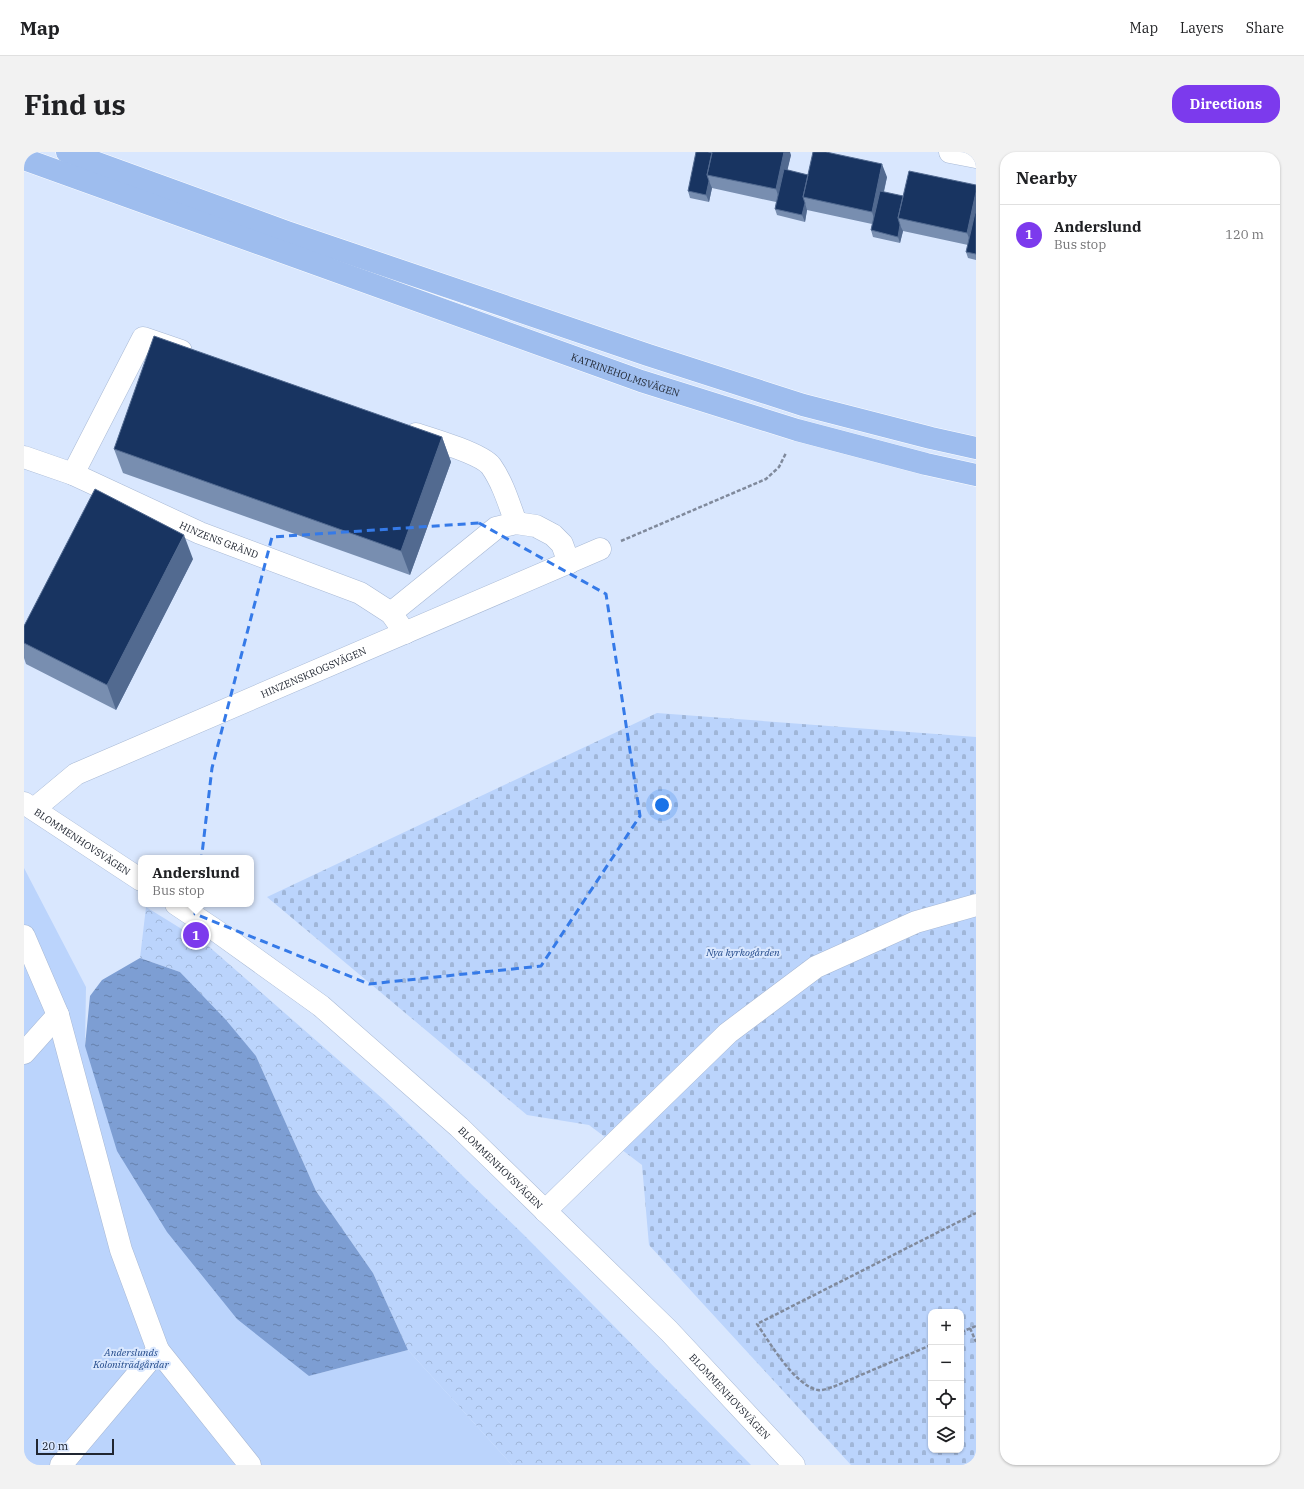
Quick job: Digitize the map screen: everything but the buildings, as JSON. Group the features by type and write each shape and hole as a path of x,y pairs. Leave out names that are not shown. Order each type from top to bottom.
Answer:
{"main road":[{"path":"67,152 285,242"},
{"path":"24,159 803,405 976,448"},
{"name":"KATRINEHOLMSVÄGEN","path":"285,242 641,381 796,430 926,464 976,475"}],"street":[{"path":"950,152 976,157"},
{"path":"73,474 144,338 203,359"},
{"path":"397,427 471,453 490,465 498,478 516,523"},
{"name":"HINZENS GRÄND","path":"24,457 73,474 200,533 360,593 391,613 405,633"},
{"path":"391,613 496,528 516,523 536,526 553,535 562,544 570,563"},
{"name":"HINZENSKROGSVÄGEN","path":"29,806 76,774 600,549"},
{"name":"BLOMMENHOVSVÄGEN","path":"29,806 138,878"},
{"path":"545,1211 728,1033 816,968 916,922 976,905"},
{"name":"BLOMMENHOVSVÄGEN","path":"180,907 321,1006 459,1127 669,1330 794,1465"},
{"path":"24,936 58,1015 121,1250 158,1350 250,1465"},
{"path":"24,1053 58,1015"},
{"path":"61,1465 158,1350"}],"path":[{"path":"600,549 766,479 779,467 796,430"},
{"path":"928,1346 833,1387 818,1390 802,1383 781,1359 757,1324 976,1213"},
{"path":"964,1331 976,1326"},
{"path":"970,1328 976,1342"}],"highlighted area":[{"path":"479,523 606,594 640,816 541,966 369,984 195,914 212,768 272,537"}],"green space":[{"name":"Nya kyrkogården","path":"657,713 976,737 976,1465 851,1465 649,1245 642,1165 589,1125 527,1115 267,897"},
{"name":"Anderslunds Koloniträdgårdar","path":"24,868 86,987 85,1046 309,1376 408,1350 512,1465 24,1465"},
{"path":"146,907 206,944 384,1100 524,1235 751,1465 512,1465 408,1350 373,1273 316,1191 256,1056 180,972 140,958"}],"water":[{"path":"140,958 180,972 226,1020 256,1056 316,1191 373,1273 408,1350 309,1376 237,1319 167,1232 117,1151 85,1046 90,996 102,980"}],"place":[{"name":"Anderslund","path":"196,935"}]}
